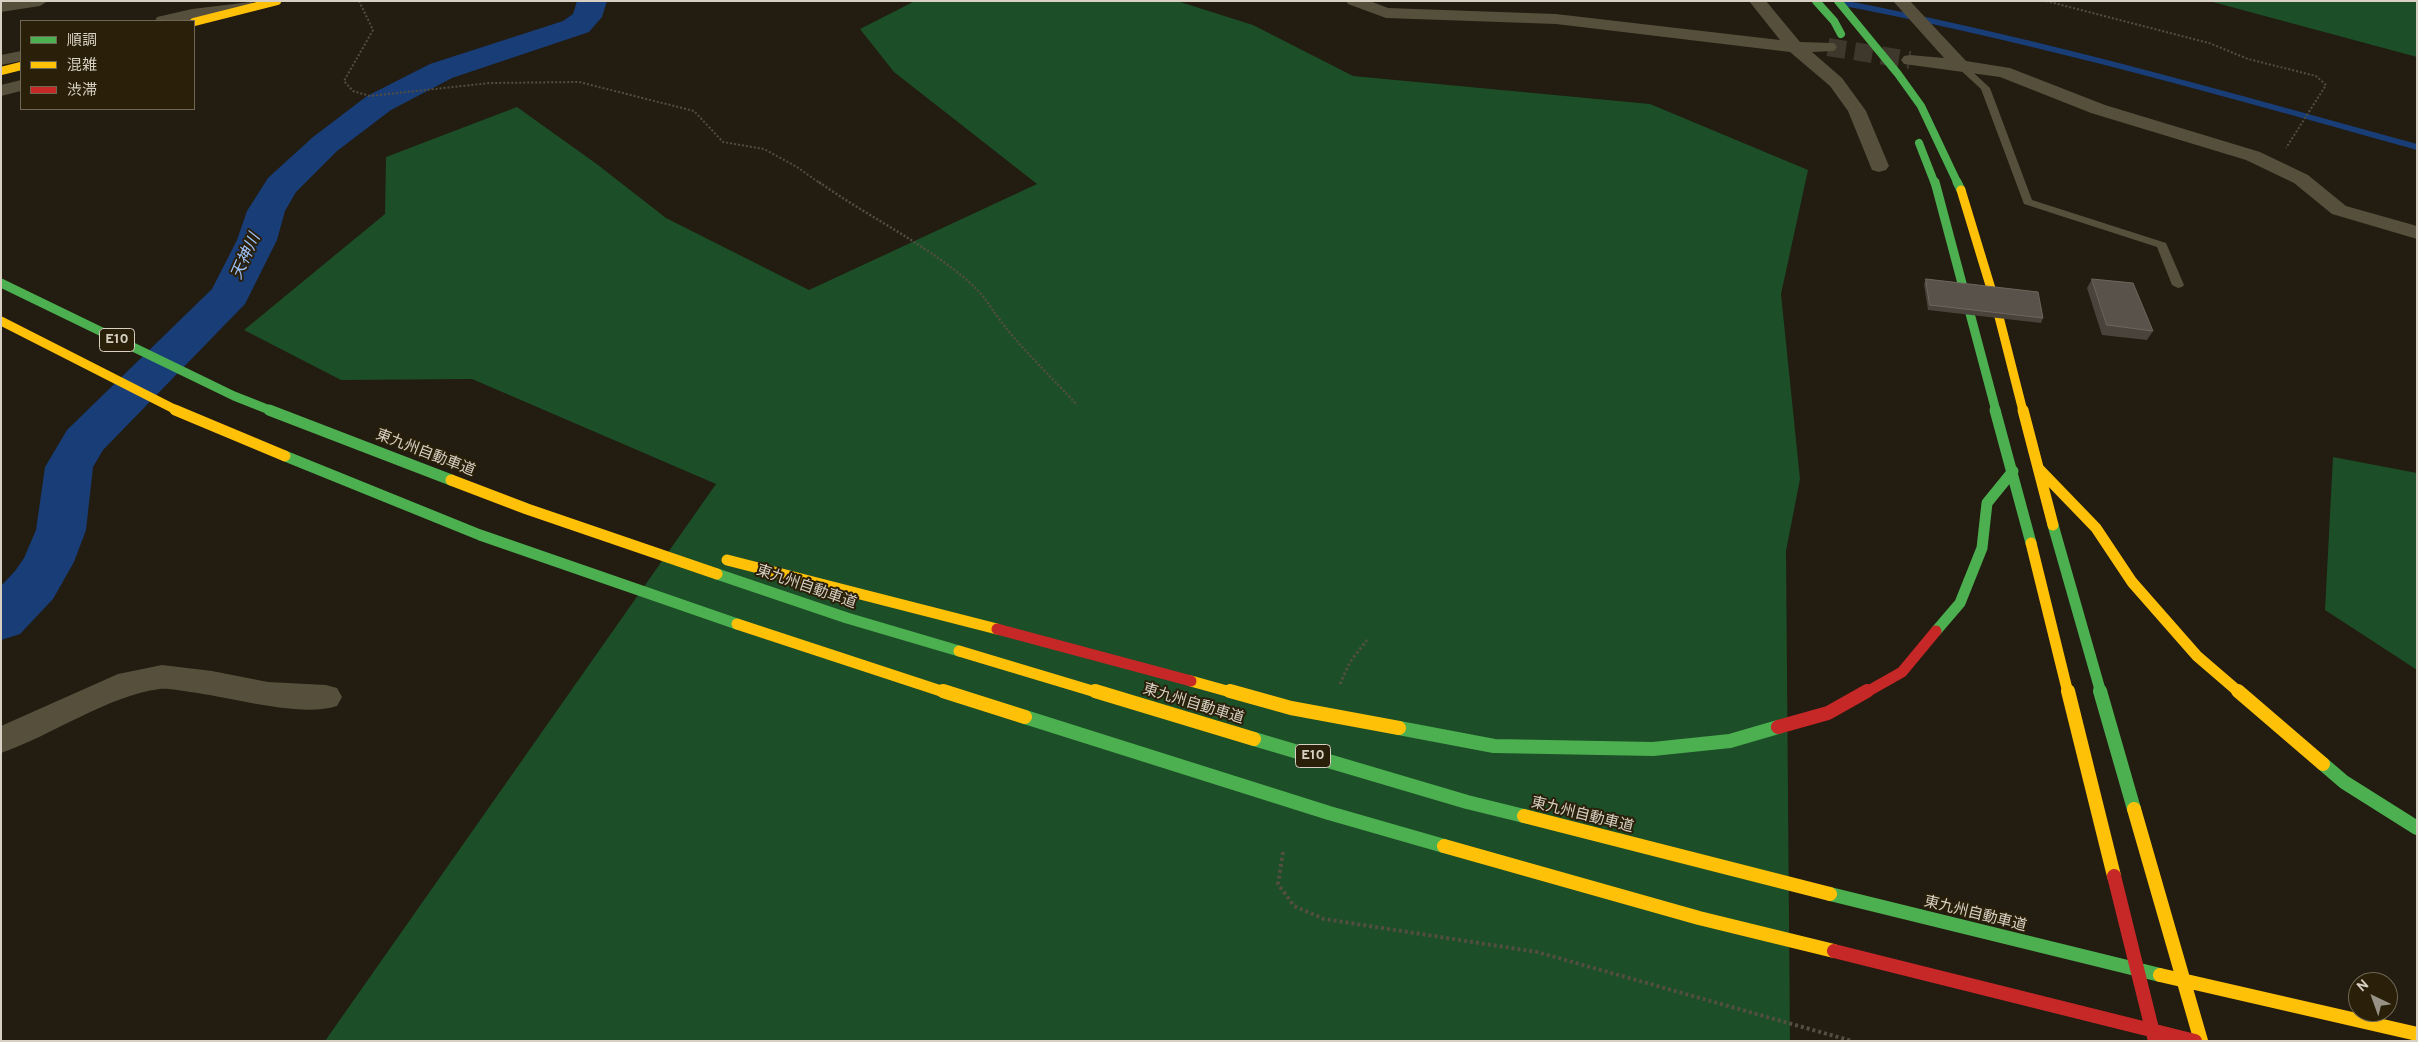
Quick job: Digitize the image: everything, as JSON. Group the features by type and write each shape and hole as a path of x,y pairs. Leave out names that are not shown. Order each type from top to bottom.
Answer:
{"highway":[{"path":"195,22 277,1"},
{"path":"1801,1 1821,21 1844,37 1834,21 1816,1"},
{"path":"1838,1 1898,74 1921,106 1960,187 1996,305 2036,466 2201,1041"},
{"path":"1,71 20,66"},
{"path":"1915,134 1933,175 2013,471 2123,919 2155,1041"},
{"name":"東九州自動車道","path":"1,283 234,396 527,510 847,618 1467,802 2056,951 2417,1034"},
{"name":"E10","path":"1,321 196,420 480,535 917,683 1348,819 1699,918 2195,1041"},
{"path":"2036,466 2096,528 2132,582 2197,656 2344,782 2417,828"},
{"path":"720,558 979,624 1291,708 1494,746 1653,749 1730,741 1828,713 1902,672 1960,603 1982,548 1987,503 2013,471"},
{"path":"527,510 672,546"},
{"path":"2055,1007 2155,1041"}],"street":[{"path":"1,8 40,1"},
{"path":"1354,1 1386,13 1556,19 1795,47 1828,47"},
{"path":"1756,1 1795,47 1836,82 1857,111 1879,166"},
{"path":"1901,1 1960,65"},
{"path":"168,20 192,14 256,7"},
{"path":"195,33 224,24 256,7"},
{"path":"1,60 20,56"},
{"path":"1910,60 2004,72 2098,109 2244,153 2276,165 2301,179 2338,210 2417,233"},
{"path":"1,91 20,85"},
{"path":"1,740 129,683 162,677 212,683 268,694 326,697"}],"lane":[{"path":"1960,65 1985,88 2028,202 2162,244 2178,285"}],"path":[{"path":"359,1 373,30 357,55 344,81 354,91 370,96 490,83 579,82 694,111 723,142 764,150 798,167 847,202 915,242 968,281 988,300 1000,320 1077,405"},
{"path":"2046,1 2209,42 2248,59 2316,76 2326,85 2276,165"},
{"path":"1340,684 1350,662 1366,640"},
{"path":"1283,852 1278,884 1294,906 1324,919 1537,952 1852,1041"}],"green space":[{"path":"915,1 1177,1 1253,25 1353,76 1650,104 1808,170 1781,294 1800,479 1786,551 1790,1041 325,1041 716,484 472,379 341,380 244,330 385,214 386,157 517,107 598,165 666,218 809,290 1037,184 894,72 860,29"},
{"path":"2209,1 2417,1 2417,57"},
{"path":"2333,457 2417,473 2417,670 2325,610"}],"building":[{"path":"1926,279 2038,292 2043,318 1930,305"},
{"path":"2092,279 2133,283 2153,331 2107,325"}],"waterway":[{"name":"天神川","path":"1,620 34,585 48,562 61,530 69,467 84,441 230,295 257,240 266,211 281,186 325,144 379,103 441,71 574,28 586,17 592,1"},
{"path":"1838,2 1984,33 2129,68 2417,147"}],"tunnel":[{"path":"1828,47 1910,60"}],"traffic: fast":[{"path":"1816,1 1834,21 1841,34"},
{"path":"1838,1 1898,74 1921,106 1961,190"},
{"path":"1919,143 1933,175 2031,543"},
{"path":"1,283 234,396 451,480"},
{"path":"285,456 480,535 737,624"},
{"path":"1936,631 1960,603 1982,548 1987,503 2013,471"},
{"path":"2053,525 2134,809"},
{"path":"717,574 847,618 959,651"},
{"path":"1025,717 1329,813 1444,846"},
{"path":"1399,728 1494,746 1653,749 1730,741 1778,727"},
{"path":"1254,739 1467,802 1524,816"},
{"path":"2323,764 2344,782 2417,828"},
{"path":"1830,894 2160,975"}],"traffic: slow":[{"path":"195,22 277,1"},
{"path":"1,71 20,66"},
{"path":"1961,190 1996,305 2053,525"},
{"path":"1,321 196,420 285,456"},
{"path":"2039,469 2096,528 2132,582 2197,656 2323,764"},
{"path":"451,480 527,509 717,574"},
{"path":"2031,543 2114,876"},
{"path":"727,560 997,629"},
{"path":"737,624 842,660 1025,717"},
{"path":"959,651 1254,739"},
{"path":"1191,681 1291,708 1399,728"},
{"path":"2134,809 2201,1041"},
{"path":"1524,816 1830,894"},
{"path":"1444,846 1699,918 1834,951"},
{"path":"2160,975 2417,1034"}],"traffic: jam":[{"path":"997,629 1191,681"},
{"path":"1778,727 1828,713 1902,672 1936,631"},
{"path":"2114,876 2155,1041"},
{"path":"1834,951 2195,1041"}]}
